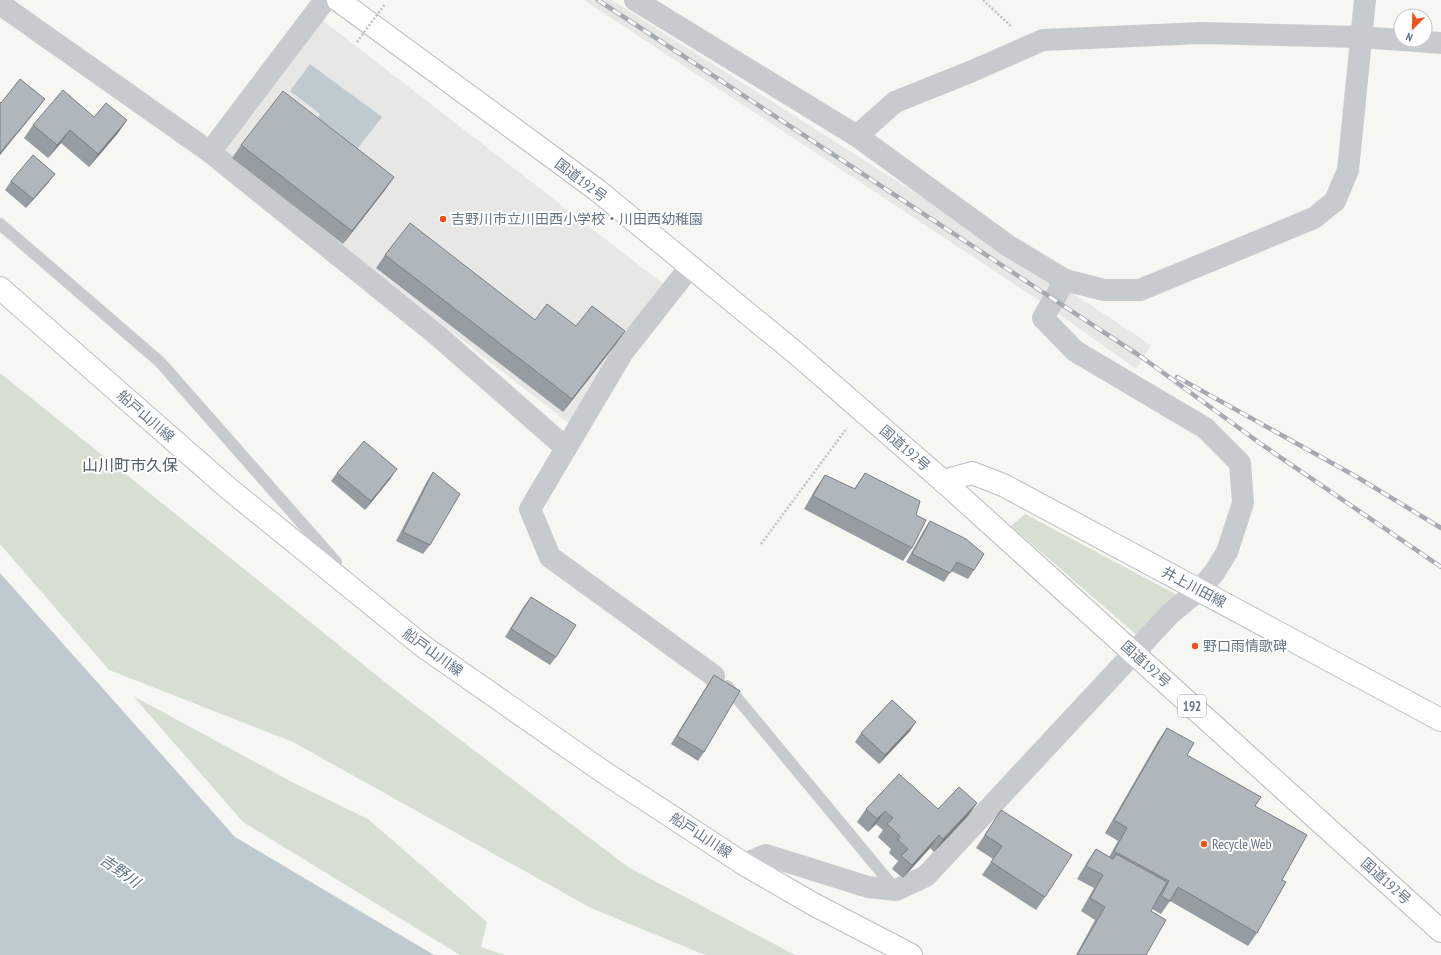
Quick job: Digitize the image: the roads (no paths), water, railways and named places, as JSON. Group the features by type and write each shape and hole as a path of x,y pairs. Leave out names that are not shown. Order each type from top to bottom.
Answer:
{"main road":[{"name":"国道192号","path":"338,0 596,190 798,354 943,481 1441,931"},
{"name":"船戸山川線","path":"0,288 228,488 424,648 602,770 744,864 813,904 912,955"},
{"name":"井上川田線","path":"943,481 972,473 1003,485 1441,720"}],"street":[{"path":"210,152 325,0"},
{"path":"634,0 857,136 1007,245 1065,280 1104,290 1140,290 1314,218 1335,202 1348,170 1364,0"},
{"path":"0,4 210,152 437,335 566,448"},
{"path":"857,136 895,102 970,72 1043,40 1201,33 1360,37 1393,39"},
{"path":"690,266 623,352 530,509 550,557 714,676"},
{"path":"744,864 766,855 868,887 896,890 926,876 1170,614 1200,590 1214,573 1227,552 1243,503 1240,463 1205,428 1076,351 1043,318 1065,280"}],"lane":[{"path":"0,224 160,362 336,562 334,574"},
{"path":"714,676 725,684 896,890"}],"water":[{"path":"310,64 382,117 354,153 314,122 320,114 290,91"},
{"name":"吉野川","path":"0,573 235,837 434,955 0,955"}],"railway":[{"path":"598,0 1143,358 1261,444 1441,567"},
{"path":"1177,377 1357,477 1441,528"}],"place":[{"name":"吉野川市立川田西小学校・川田西幼稚園","path":"443,219"},
{"name":"野口雨情歌碑","path":"1195,646"},
{"name":"Recycle Web","path":"1204,844"}],"district":[{"name":"山川町市久保","path":"130,465"}]}
